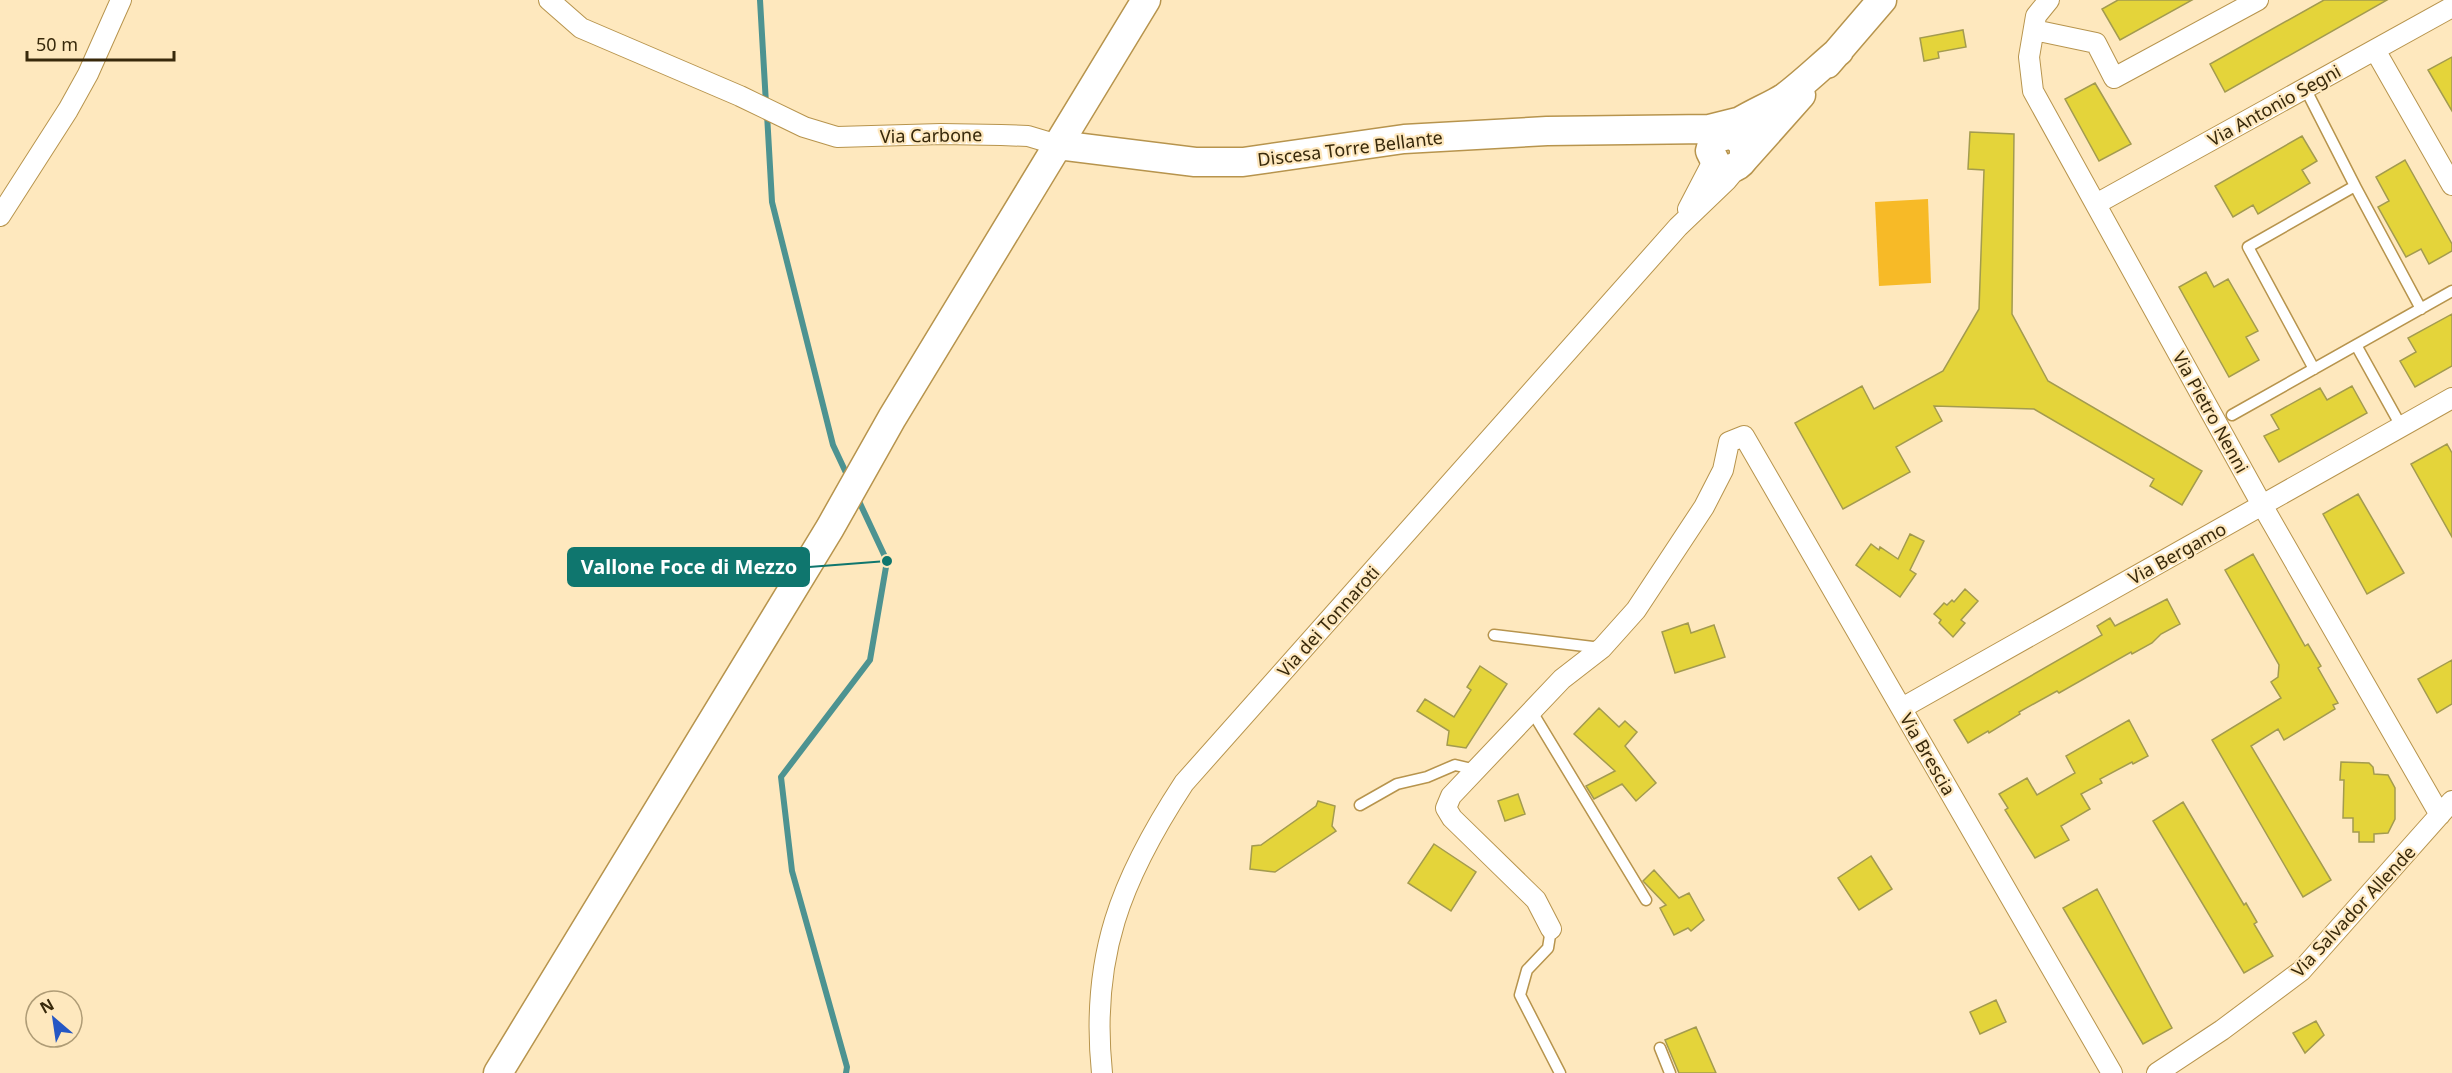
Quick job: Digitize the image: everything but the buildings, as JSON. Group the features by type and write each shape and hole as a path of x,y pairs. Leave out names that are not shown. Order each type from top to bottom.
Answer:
{"main road":[{"path":"498,1073 830,528 892,418 1146,0"},
{"path":"1726,144 1762,141 1882,0"},
{"path":"1726,144 1839,51"},
{"name":"Discesa Torre Bellante","path":"1058,145 1195,162 1243,162 1404,139 1474,133 1642,131 1726,144"}],"street":[{"path":"0,216 68,110 88,74 121,0"},
{"name":"Via Carbone","path":"549,0 581,28 740,96 804,127 837,137 1001,135 1028,136 1058,145"},
{"name":"Via Pietro Nenni","path":"2049,0 2036,16 2030,57 2033,91 2262,505 2446,808"},
{"path":"2034,30 2096,44 2114,78 2258,0"},
{"name":"Via Antonio Segni","path":"2096,204 2452,7"},
{"path":"2374,50 2452,185"},
{"path":"1678,227 1726,144"},
{"path":"1678,227 1727,180 1726,144"},
{"name":"Via dei Tonnaroti","path":"1102,1073 1099,1039 1102,973 1115,918 1140,858 1160,819 1184,783 1678,227"},
{"name":"Via Bergamo","path":"1902,708 2452,398"},
{"name":"Via Brescia","path":"1602,648 1636,610 1704,507 1723,471 1729,442 1744,436 2112,1073"},
{"path":"1551,929 1536,900 1452,818 1446,808 1451,796 1531,710 1562,679 1602,648"},
{"name":"Via Salvador Allende","path":"2157,1073 2222,1030 2301,971 2446,808"}],"lane":[{"path":"2305,88 2421,309"},
{"path":"2314,369 2248,247 2355,186"},
{"path":"2232,415 2452,291"},
{"path":"2356,345 2402,426"},
{"path":"1494,635 1602,648"},
{"path":"1531,710 1646,900"},
{"path":"1360,805 1397,784 1427,777 1455,765 1476,770"},
{"path":"1551,929 1548,948 1527,970 1520,995 1560,1073"},
{"path":"1660,1048 1670,1073"}],"shaded area":[{"path":"1928,199 1931,283 1879,286 1875,202"}],"waterway":[{"path":"760,0 766,104"},
{"path":"767,114 772,202 833,445 848,477"},
{"path":"846,1073 847,1067 792,871 781,777 870,660 887,561 857,497"}],"place":[{"name":"Vallone Foce di Mezzo","path":"887,561"}]}
